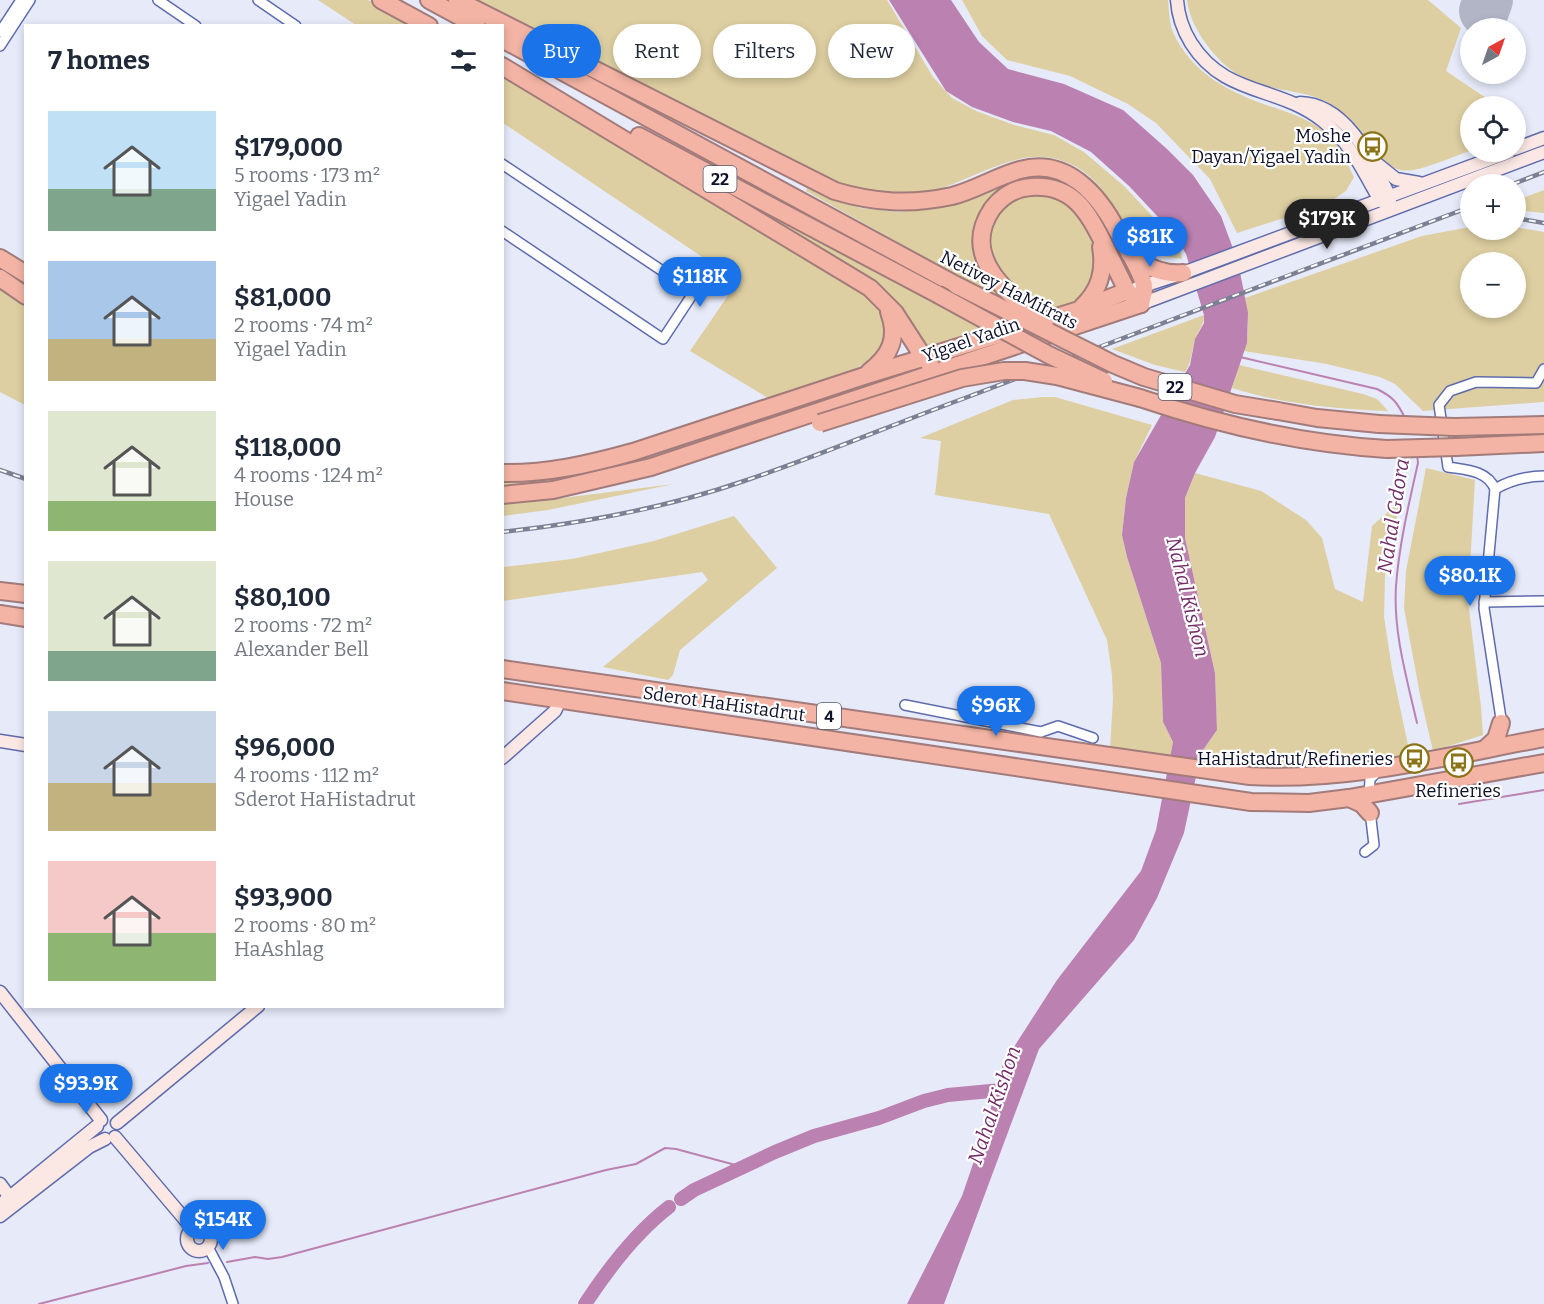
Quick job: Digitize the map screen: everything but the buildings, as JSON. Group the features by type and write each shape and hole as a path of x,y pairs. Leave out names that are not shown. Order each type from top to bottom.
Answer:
{"highway":[{"path":"381,0 425,24"},
{"path":"429,0 473,24"},
{"path":"457,0 498,24"},
{"path":"457,0 504,24"},
{"path":"504,24 754,152 835,191 859,198 884,202 918,202 954,195 1019,170 1035,167 1053,168 1081,182 1109,214 1144,286 1141,304"},
{"path":"504,28 705,148"},
{"name":"Netivey HaMifrats","path":"504,40 956,285 1144,377 1188,392 1235,404 1317,418 1379,424 1454,427 1544,423"},
{"path":"504,66 854,277 881,298 895,313 924,358 939,372"},
{"name":"Netivey HaMifrats","path":"504,66 1049,355 1140,398 1226,425 1355,447 1387,449 1544,443"},
{"path":"1077,346 1009,294 985,261 982,248 987,216 992,208 1009,193 1024,188 1039,187 1067,194 1078,201 1095,226 1127,291 1141,304"},
{"path":"1079,310 1091,298 1101,278 1102,257 1095,226"},
{"path":"1129,253 1142,263 1185,280"},
{"path":"0,258 24,273"},
{"path":"0,278 24,295"},
{"name":"Yigael Yadin","path":"504,473 556,470 604,460 864,376 1079,310 1127,291"},
{"path":"864,376 883,360 893,345 892,320 881,298"},
{"name":"Yigael Yadin","path":"504,495 553,490 651,467 1141,304"},
{"path":"651,467 758,442 962,378 1004,371 1057,376 1140,398"},
{"path":"0,591 24,594"},
{"path":"0,614 24,618"},
{"name":"Sderot HaHistadrut","path":"504,669 883,724 908,717 1156,764 1232,775 1278,778 1348,774 1485,749 1515,753 1544,763"},
{"name":"Sderot HaHistadrut","path":"504,691 1226,799 1277,804 1309,803 1368,796 1515,753 1544,738"},
{"path":"1485,749 1496,739 1501,723"},
{"path":"1349,798 1362,804 1370,813"}],"street":[{"path":"0,32 21,0"},
{"path":"0,46 30,0"},
{"path":"158,0 193,24"},
{"path":"258,0 293,24"},
{"path":"1177,0 1180,22 1199,55 1209,66 1236,83 1295,103 1322,119 1345,142 1366,175 1384,197"},
{"path":"1295,103 1313,104 1327,111 1348,129 1383,169 1396,179 1423,184"},
{"path":"1526,145 1544,138"},
{"path":"1366,152 1390,209"},
{"name":"Yigael Yadin","path":"1127,291 1185,280 1252,263 1544,152"},
{"name":"Yigael Yadin","path":"1141,304 1248,248 1482,162"},
{"path":"504,165 694,292 663,339 504,232"},
{"path":"1335,215 1363,193 1367,184 1366,175"},
{"path":"1515,753 1501,723 1484,602 1495,489 1492,482 1477,471 1448,467 1438,405 1450,392 1476,382 1536,383 1544,369"},
{"path":"1495,489 1509,481 1528,476 1544,476"},
{"path":"1484,602 1544,601"},
{"path":"504,757 555,711 560,700"},
{"path":"908,717 1041,732 1058,726 1093,738"},
{"path":"0,741 24,745"},
{"path":"1365,852 1374,845 1368,796 1370,779 1380,768"},
{"path":"1348,774 1363,784 1368,796"},
{"path":"0,993 99,1123 98,1133 110,1138 193,1229"},
{"path":"117,1123 256,1008"},
{"path":"0,1216 8,1202 99,1123 108,1118 117,1123"},
{"path":"8,1202 89,1147 110,1138 118,1132 117,1123"},
{"path":"0,1184 8,1202"},
{"path":"208,1247 198,1251 189,1247 187,1237 193,1229 199,1227 208,1232 211,1238 208,1247 224,1277 233,1304"}],"shaded area":[{"path":"318,0 368,0 414,24 354,24"},
{"path":"476,0 887,0 901,24 828,24 828,78 915,78 915,47 933,77 952,98 976,111 1014,125 1054,135 1084,152 1125,187 1179,245 1182,259 1157,254 1144,247 1133,236 1099,186 1076,167 1060,160 1028,157 923,192 889,194 866,191 844,186 802,168 627,78 701,78 701,24 613,24 613,71 601,64 601,24 523,24"},
{"path":"962,0 1168,0 1173,32 1190,59 1201,70 1240,94 1298,116 1324,131 1338,147 1354,177 1346,191 1325,205 1237,233 1210,179 1156,123 1128,104 1070,76 1007,60 982,36"},
{"path":"1187,0 1428,0 1460,27 1446,71 1460,80 1460,84 1465,84 1483,96 1460,96 1460,155 1407,171 1391,166 1382,160 1343,114 1327,102 1257,83 1242,77 1228,67 1210,49 1198,32"},
{"path":"504,75 829,269 861,291 874,302 881,315 884,333 879,349 852,371 768,398 690,351 738,281 504,124"},
{"path":"1003,183 1005,190 988,216 975,243 974,251 984,276 1007,303 806,191 808,185 860,208 899,212 945,206"},
{"path":"723,186 992,330 924,350 905,319 722,190"},
{"path":"1544,190 1544,213 1526,211 1526,197"},
{"path":"1046,193 1063,200 1078,212 1090,230 1095,248 1095,267 1086,292 1072,305 1060,308 1042,303 1011,281 992,257 989,241 996,214 1007,201 1025,194"},
{"path":"1460,229 1460,240 1526,240 1526,229 1544,232 1544,402 1423,411 1395,384 1380,377 1327,364 1244,351 1248,324 1245,298 1422,236"},
{"path":"0,286 24,302 24,404 0,392"},
{"path":"1204,315 1185,372 1155,365 1112,349"},
{"path":"1239,365 1363,394 1377,399 1388,411 1309,405 1251,394 1232,388"},
{"path":"1055,397 1152,425 1134,462 1126,498 1122,535 1161,663 1163,722 1173,742 1170,758 1110,750 1113,699 1107,640 1049,514 935,495 941,441 920,438 1013,400"},
{"path":"615,464 617,470 583,479 504,488 504,479"},
{"path":"1426,468 1475,480 1468,601 1483,735 1433,751 1404,608 1406,571"},
{"path":"1195,473 1261,491 1306,520 1322,538 1335,589 1363,602 1372,526 1400,501 1385,576 1384,617 1410,755 1306,769 1244,769 1198,765 1201,753 1217,730 1215,673 1185,538 1185,498"},
{"path":"674,484 548,510 504,516 504,502 554,499"},
{"path":"734,516 777,568 680,650 673,675 668,680 603,667 708,580 702,572 504,601 504,567 572,559 654,541"}],"water":[{"name":"Nahal Kishon","path":"889,0 951,0 979,42 1008,69 1064,84 1123,110 1193,175 1221,216 1238,262 1248,313 1247,343 1215,437 1195,473 1185,498 1185,538 1215,673 1217,730 1201,753 1184,833 1157,898 1134,940 1039,1049 944,1304 907,1304 962,1196 986,1126 1003,1064 1057,980 1141,871 1156,830 1173,742 1163,722 1161,663 1122,535 1126,498 1134,462 1190,365 1195,339 1204,323 1204,315 1186,254 1175,235 1129,186 1091,152 1051,131 1013,122 972,107 946,91 915,42 915,24 904,24"}],"waterway":[{"name":"Nahal Gdora","path":"1240,357 1377,389 1394,400 1405,418"},
{"name":"Nahal Gdora","path":"1417,455 1418,463 1399,555 1396,603 1402,655 1417,723"},
{"name":"Nahal Gdora","path":"1459,804 1544,790"},
{"name":"Nahal Kishon","path":"681,1199 694,1190 814,1136 879,1118 924,1101 948,1095 1012,1089"},
{"path":"227,1262 255,1257 268,1259 282,1257 606,1170 636,1164 665,1148 743,1167"},
{"path":"585,1304 623,1252 669,1207"},
{"path":"39,1304 186,1266 208,1263"}],"runway":[{"path":"1484,11 1488,0"}],"railway":[{"path":"1526,179 1544,172"},
{"path":"504,532 624,513 715,491 827,451 1460,211"},
{"path":"1526,220 1544,223"},
{"path":"0,470 24,478"}],"place":[{"name":"Moshe Dayan/Yigael Yadin","path":"1372,146"},
{"name":"HaHistadrut/Refineries","path":"1414,759"},
{"name":"Refineries","path":"1458,762"}]}
